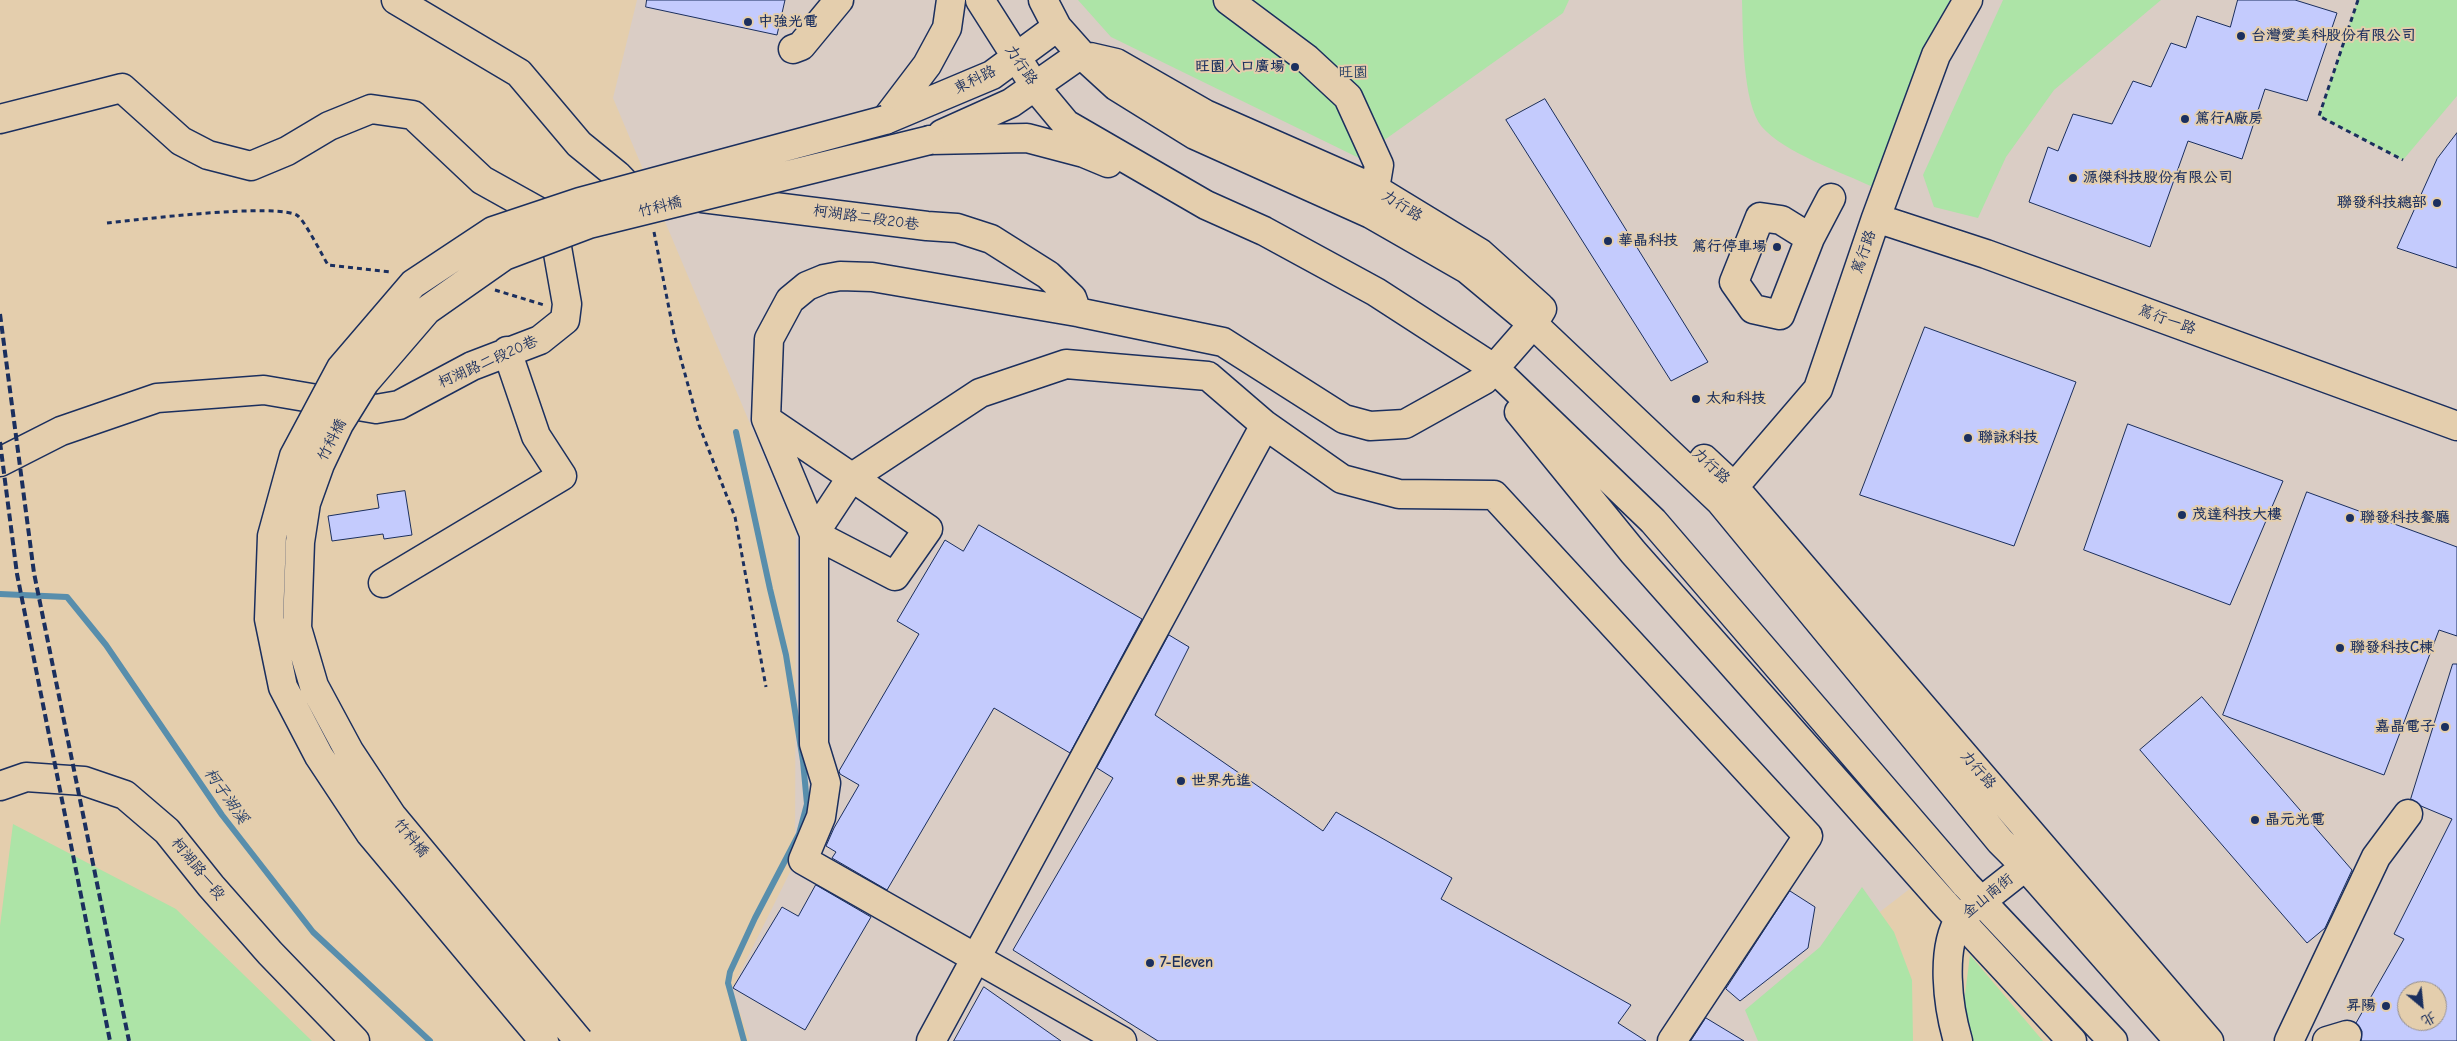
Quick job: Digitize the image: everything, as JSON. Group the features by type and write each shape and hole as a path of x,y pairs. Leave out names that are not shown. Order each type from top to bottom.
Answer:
{"street":[{"path":"396,0 519,73 579,144 617,175 639,198"},
{"path":"793,49 801,46 839,0"},
{"path":"885,120 927,65 947,28 951,0"},
{"name":"力行路","path":"980,0 1015,58 1036,88 1066,124 1206,205 1264,231 1376,292 1460,346 1652,521 1981,901 2113,1041"},
{"name":"力行路","path":"1042,0 1058,27 1081,54 1116,86 1195,135 1370,214 1467,270 1537,316 1734,487 2026,826 2035,859 2179,1041"},
{"path":"1228,0 1307,59 1348,97 1380,165 1375,189"},
{"name":"篤行路","path":"1734,487 1818,389 1876,218 1936,55 1968,0"},
{"name":"東科路","path":"885,120 992,74 1058,27"},
{"path":"930,140 1012,103 1036,88 1081,54"},
{"name":"力行路","path":"1081,54 1116,63 1205,114 1375,189 1480,254 1537,316 1720,501 2000,841 2035,859 2209,1041"},
{"path":"0,119 122,88 181,141 208,155 251,166 287,151 329,126 371,109 413,115 482,180 552,219 567,304"},
{"name":"竹科橋","path":"544,1041 370,833 319,756 283,687 269,619 272,536 294,456 341,368 413,284 493,231 580,202 885,120"},
{"path":"930,140 1027,138 1084,153 1206,205"},
{"name":"竹科橋","path":"579,1041 392,816 348,751 314,686 297,628 300,542 306,504 320,464 339,424 365,382 427,310 504,256 589,224 930,140"},
{"name":"柯湖路二段20巷","path":"552,219 639,198 676,194 927,226 957,228 991,239 1048,275 1072,298 1077,312"},
{"path":"1810,238 1831,198"},
{"name":"篤行一路","path":"1876,218 1986,254 2457,426"},
{"path":"1122,1041 803,860 822,817 826,783 814,744 814,534 766,419 769,339 790,300 807,286 824,278 840,276 872,277 1077,312 1224,342 1344,419 1370,426 1405,424 1490,375 1537,316"},
{"name":"柯湖路二段20巷","path":"0,462 61,431 157,398 264,390 376,410 399,405 472,366 507,351 540,340 565,320 567,304"},
{"path":"383,582 562,476 536,436 507,351"},
{"path":"814,534 851,478 980,393 1066,364 1208,376 1265,425 1342,479 1399,494 1494,495 1808,836 1672,1041"},
{"name":"力行路","path":"1490,375 1632,552 1937,895 2072,1041"},
{"path":"766,419 928,529 896,576 814,534"},
{"path":"932,1041 1265,425"},
{"name":"柯湖路一段","path":"0,786 26,777 74,780 84,781 125,795 167,830 211,886 270,953 355,1041"},
{"path":"2289,1041 2376,858 2408,814"},
{"name":"金山南街","path":"1958,1041 1951,1019 1948,982 1950,946 1955,926 1960,918 2035,859"}],"path":[{"path":"2358,0 2319,116 2403,160"},
{"path":"106,223 246,211 289,212 298,216 328,266 399,273"},
{"path":"653,231 674,334 699,425 734,517 766,687"},
{"path":"492,288 542,305 567,304"}],"shaded area":[{"path":"637,0 2457,0 2457,1041 2051,1041 1916,884 1872,918 1878,1041 750,1041 732,989 795,862 796,533 613,98"}],"green space":[{"name":"旺園","path":"1078,0 1569,0 1563,13 1359,158 1111,37"},
{"path":"1742,0 1950,0 1926,43 1873,187 1799,153 1772,136 1762,127 1755,116 1747,84 1743,47"},
{"path":"2003,0 2161,0 2054,90 2006,157 1978,218 1934,207 1923,175"},
{"path":"2358,0 2457,0 2457,96 2403,160 2319,116"},
{"path":"13,824 176,909 312,1041 0,1041 0,926"},
{"path":"1862,887 1894,932 1912,980 1913,1041 1758,1041 1745,1010 1820,947"},
{"path":"1970,955 2043,1041 1965,1041 1963,1010"}],"building":[{"name":"中強光電","path":"647,0 785,0 777,35 646,7"},
{"name":"篤行A廠房","path":"2238,0 2295,0 2337,13 2307,101 2265,89 2242,159 2188,141 2150,247 2029,202 2048,147 2058,151 2073,114 2112,124 2133,81 2151,87 2171,43 2186,48 2197,16 2230,27"},
{"name":"華晶科技","path":"1545,99 1708,362 1671,381 1506,120"},
{"name":"聯發科技總部","path":"2457,133 2457,268 2397,248 2437,159"},
{"name":"聯詠科技","path":"1925,327 2076,382 2014,546 1860,495"},
{"name":"茂達科技大樓","path":"2128,424 2283,481 2230,605 2084,550"},
{"path":"405,491 412,535 384,539 383,534 332,541 328,516 379,508 377,495"},
{"name":"聯發科技C棟","path":"2307,492 2457,547 2457,636 2439,630 2384,775 2223,715"},
{"path":"979,525 1142,619 1070,753 994,708 887,890 832,858 836,852 826,846 834,828 859,785 840,774 839,771 919,634 897,621 945,540 963,551"},
{"name":"世界先進","path":"1169,635 1189,647 1155,715 1323,831 1336,812 1452,878 1441,899 1631,1005 1618,1023 1646,1041 1158,1041 1013,950 1113,778 1097,768"},
{"path":"2453,664 2457,664 2457,1041 2361,1041 2362,1031 2356,1023 2404,939 2394,934 2452,819 2421,806 2411,799"},
{"name":"晶元光電","path":"2202,697 2352,870 2325,928 2307,943 2140,750"},
{"path":"816,885 871,917 805,1030 733,988 782,907 798,916"},
{"path":"1790,891 1815,907 1808,948 1740,1001 1726,989"},
{"path":"984,987 1061,1041 954,1041"},
{"path":"1706,1018 1744,1041 1691,1041"}],"waterway":[{"path":"736,432 786,655 803,761 807,804 799,834 755,918 730,972 728,983 744,1041"},
{"name":"柯子湖溪","path":"0,594 67,597 106,645 222,815 313,932 430,1041"}],"railway":[{"path":"0,314 34,573 129,1041"},
{"path":"0,442 17,574 110,1041"}],"place":[{"name":"中強光電","path":"748,22"},
{"name":"台灣愛美科股份有限公司","path":"2241,36"},
{"name":"旺園入口廣場","path":"1295,67"},
{"name":"篤行A廠房","path":"2185,119"},
{"name":"源傑科技股份有限公司","path":"2073,178"},
{"name":"聯發科技總部","path":"2437,203"},
{"name":"華晶科技","path":"1608,241"},
{"name":"篤行停車場","path":"1777,247"},
{"name":"太和科技","path":"1696,399"},
{"name":"聯詠科技","path":"1968,438"},
{"name":"茂達科技大樓","path":"2182,515"},
{"name":"聯發科技餐廳","path":"2350,518"},
{"name":"聯發科技C棟","path":"2340,648"},
{"name":"嘉晶電子","path":"2445,727"},
{"name":"世界先進","path":"1181,781"},
{"name":"晶元光電","path":"2255,820"},
{"name":"7-Eleven","path":"1150,963"},
{"name":"昇陽","path":"2386,1006"}]}
